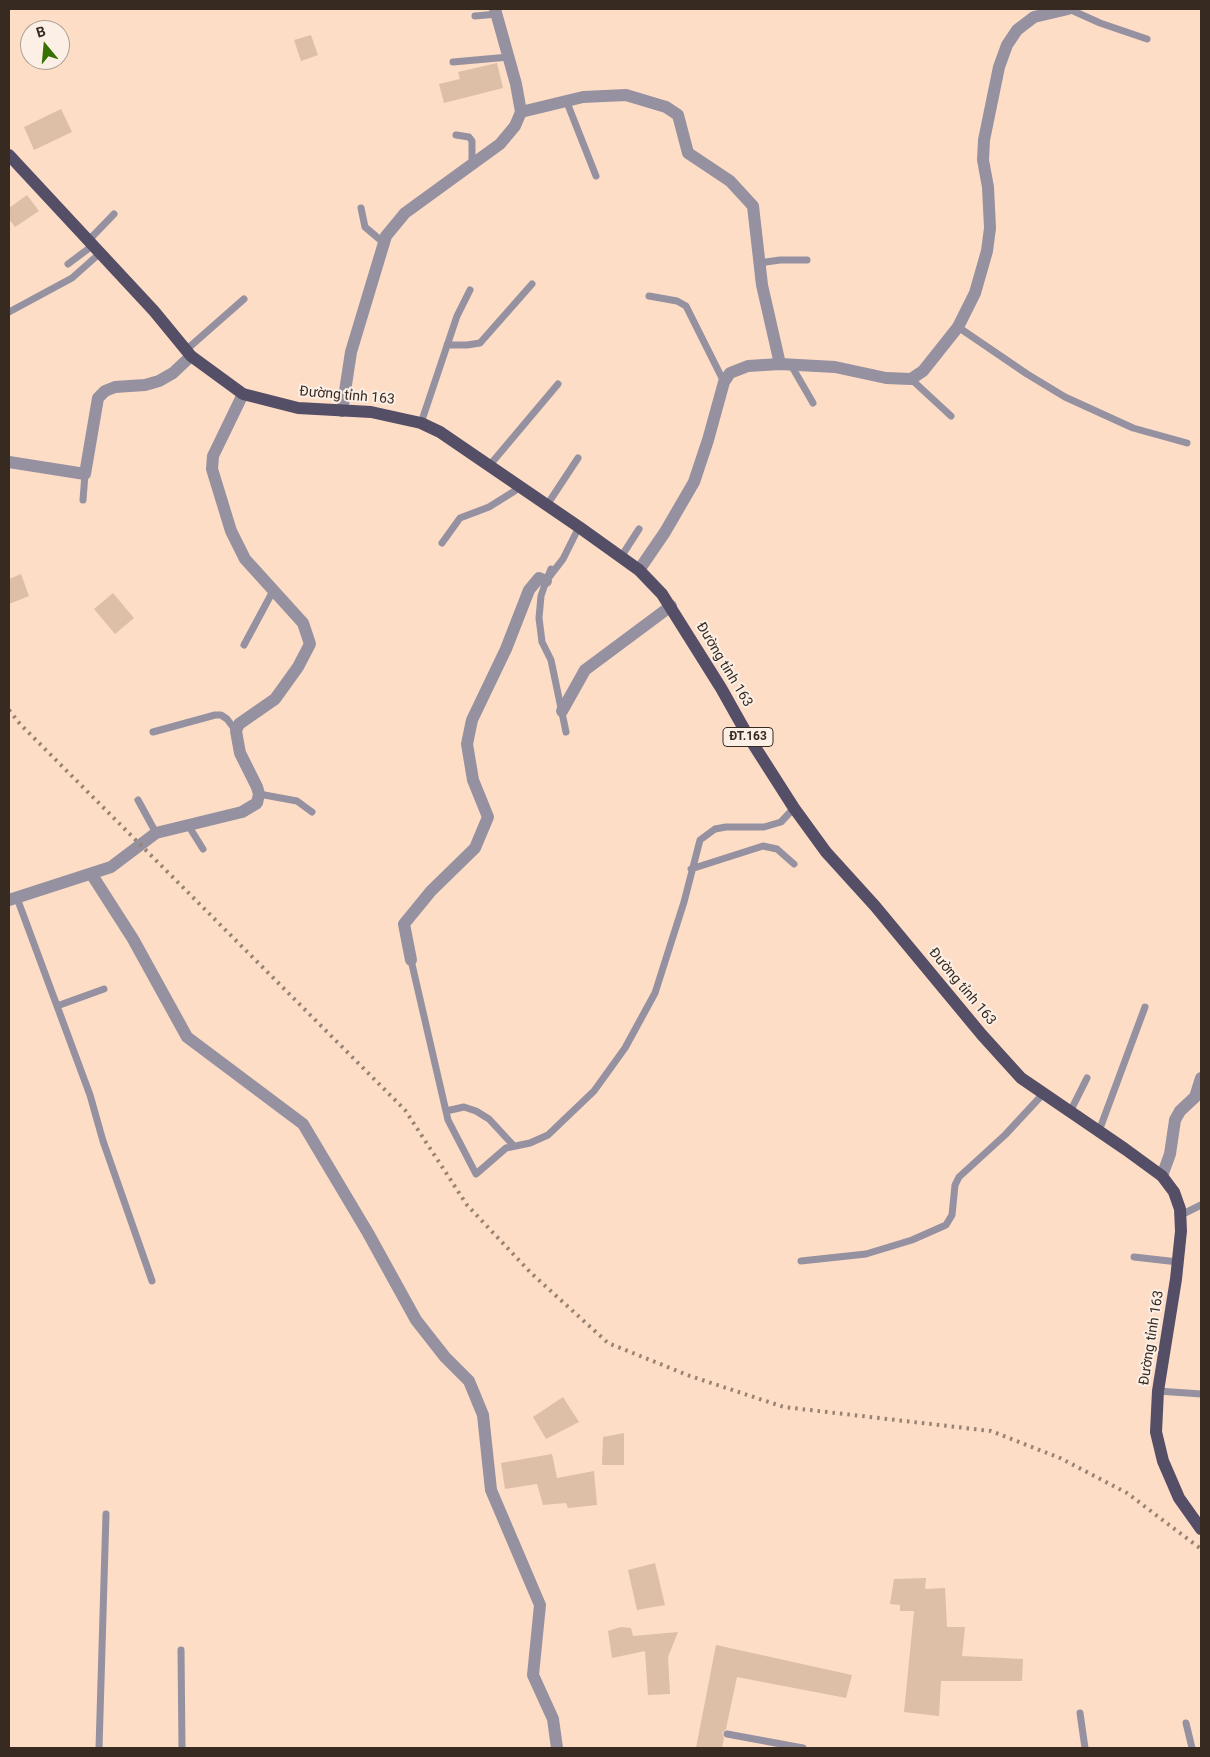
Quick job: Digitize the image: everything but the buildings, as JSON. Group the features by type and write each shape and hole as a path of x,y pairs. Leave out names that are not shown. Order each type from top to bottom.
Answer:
{"main road":[{"name":"Đường tỉnh 163","path":"9,155 154,311 188,353 243,394 298,408 387,414 421,422 440,432 639,570 671,606 748,736 794,808 826,852 875,906 982,1035 1021,1078 1162,1176 1174,1192 1181,1215 1178,1262 1158,1390 1156,1432 1160,1454 1179,1498 1201,1529"}],"street":[{"path":"639,570 680,509 694,482 724,382 730,373 740,367 786,365 835,367 886,378 911,379 923,371 958,327 975,293 987,251 990,228 988,187 983,160 984,140 991,100 1007,45 1017,30 1034,17 1069,9"},
{"path":"342,411 351,352 384,243 395,224 405,213 500,144 515,126 520,112 509,57 496,11"},
{"path":"520,112 566,99 601,95 626,95 646,99 672,110 680,120 688,153 730,181 753,206 762,285 786,365"},
{"path":"9,462 85,474 98,398 105,391 115,387 145,385 159,381 173,373 188,353"},
{"path":"13,899 92,875 111,867 156,833 242,812 257,802 259,794 240,753 236,730 239,724 275,699 298,668 310,644 303,623 244,559 231,531 212,469 213,456 243,394"},
{"path":"411,960 404,924 431,891 474,848 488,817 473,780 468,753 467,744 472,720 506,649 529,590 538,578 546,581"},
{"path":"562,711 585,670 671,606"},
{"path":"92,875 133,939 187,1037 303,1124 368,1233 416,1320 445,1357 469,1381 483,1414 491,1490 540,1605 533,1675 554,1719 557,1748"},
{"path":"1162,1176 1170,1154 1175,1120 1180,1111 1194,1096 1201,1078"}],"lane":[{"path":"1069,9 1107,26 1147,39"},
{"path":"474,16 496,11"},
{"path":"453,62 509,57"},
{"path":"566,99 596,176"},
{"path":"456,135 469,137 472,140 472,165"},
{"path":"361,208 366,227 384,243"},
{"path":"9,312 72,278 114,214"},
{"path":"68,264 93,247"},
{"path":"759,263 780,260 807,260"},
{"path":"447,345 480,343 532,284"},
{"path":"421,422 457,316 470,290"},
{"path":"650,296 677,301 686,306 724,382"},
{"path":"188,353 244,298"},
{"path":"958,327 1064,397 1133,428 1187,443"},
{"path":"786,365 813,403"},
{"path":"911,379 951,416"},
{"path":"490,466 558,384"},
{"path":"547,505 578,458"},
{"path":"83,500 85,474"},
{"path":"442,543 460,518 489,507 521,488"},
{"path":"566,732 551,660 542,642 539,618 541,596 546,581 562,559 579,527"},
{"path":"621,557 639,529"},
{"path":"244,645 273,591"},
{"path":"153,732 215,715 227,719 236,730"},
{"path":"259,794 298,801 312,812"},
{"path":"138,800 156,833"},
{"path":"411,960 446,1111 461,1149 476,1174 501,1152 513,1145 540,1140 570,1116 594,1091 625,1048 655,993 684,902 691,868 700,840 708,832 726,827 764,827 781,822 794,808"},
{"path":"188,825 203,849"},
{"path":"691,868 763,846 777,849 794,864"},
{"path":"13,899 57,1006 90,1095 103,1141 152,1281"},
{"path":"57,1006 104,989"},
{"path":"1099,1131 1145,1007"},
{"path":"1070,1112 1087,1078"},
{"path":"801,1261 866,1254 912,1240 946,1225 952,1215 955,1185 959,1176 1005,1136 1043,1094"},
{"path":"446,1111 464,1107 476,1111 489,1119 513,1145"},
{"path":"1181,1215 1201,1205"},
{"path":"1134,1256 1178,1262"},
{"path":"1158,1390 1201,1394"},
{"path":"99,1748 106,1514"},
{"path":"181,1650 182,1748"},
{"path":"1080,1713 1084,1748"},
{"path":"1186,1723 1192,1748"},
{"path":"727,1734 804,1748"}],"railway":[{"path":"9,710 20,724 405,1110 467,1205 531,1273 608,1343 690,1376 784,1407 991,1431 1060,1458 1127,1493 1201,1549"}]}
